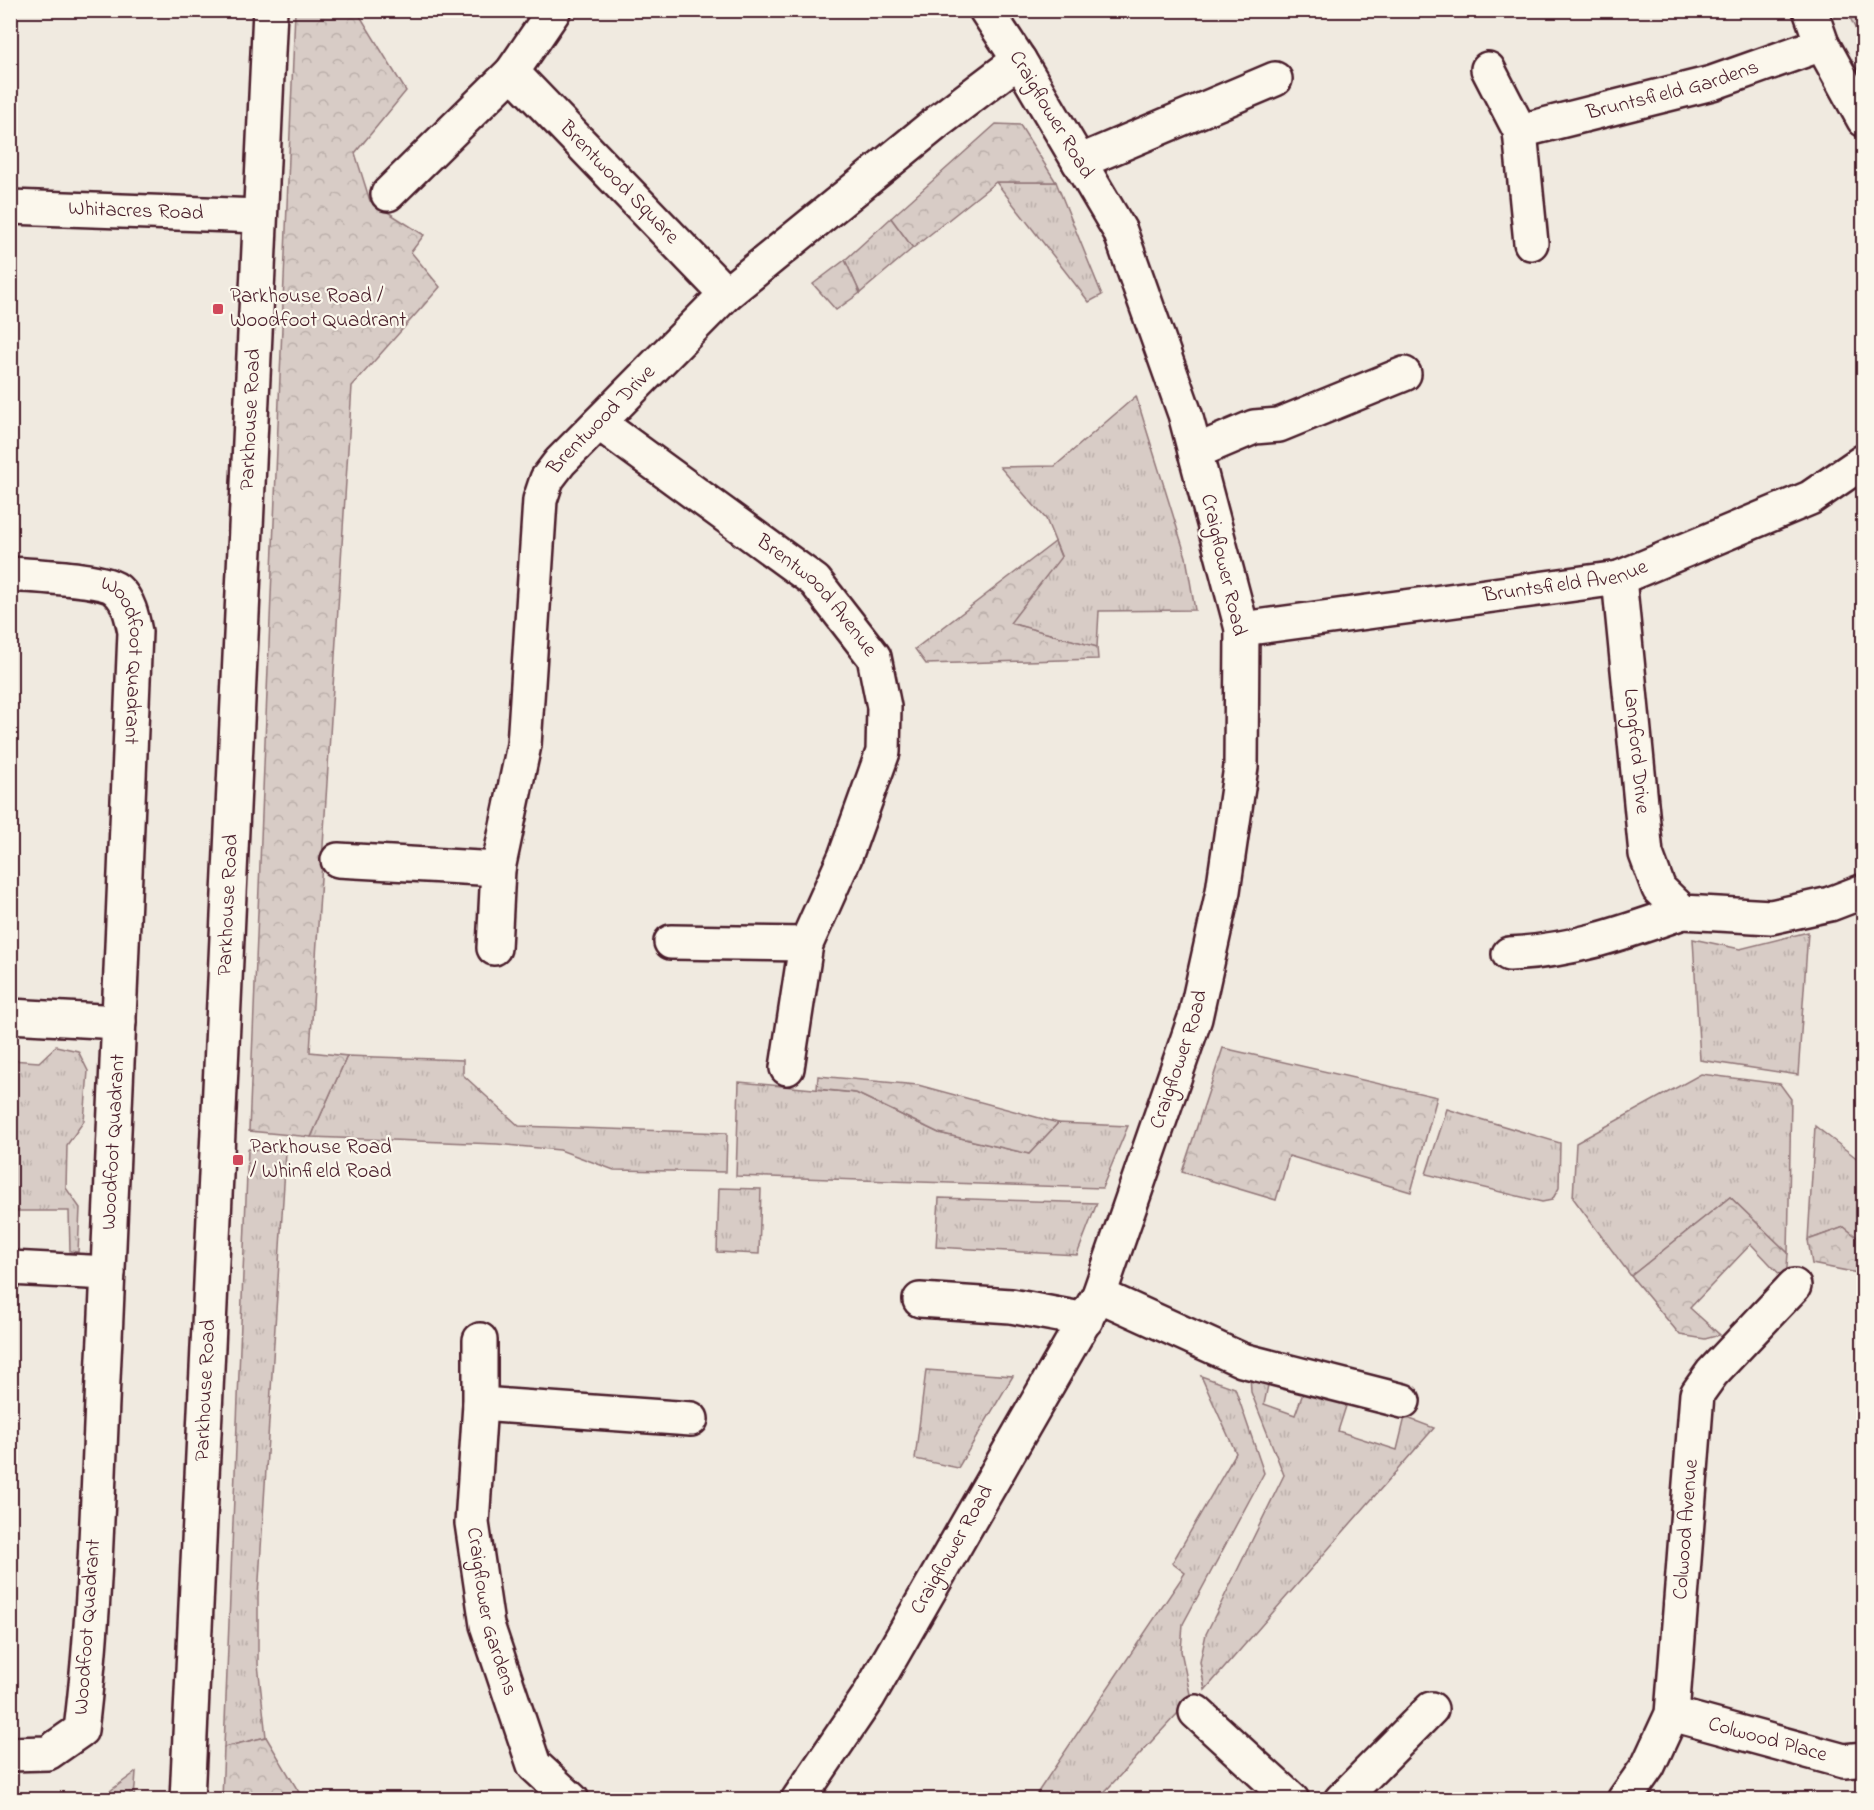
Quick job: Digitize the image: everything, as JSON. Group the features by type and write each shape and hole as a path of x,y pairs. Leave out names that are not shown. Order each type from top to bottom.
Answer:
{"street":[{"name":"Parkhouse Road","path":"187,1800 270,10"},
{"name":"Craigflower Road","path":"798,1800 868,1697 1093,1308 1195,1018 1223,891 1241,767 1242,628 1185,414 1120,231 1019,60 986,10"},
{"path":"1810,10 1822,44 1863,120"},
{"path":"388,194 512,72 553,12"},
{"name":"Bruntsfield Gardens","path":"1520,131 1712,83 1822,44"},
{"name":"Brentwood Drive","path":"494,948 498,869 524,745 540,500 547,479 560,462 726,294 940,120 1019,60"},
{"path":"1488,69 1520,131 1531,243"},
{"name":"Brentwood Square","path":"512,72 726,294"},
{"path":"1079,162 1275,79"},
{"name":"Whitacres Road","path":"10,207 260,216"},
{"path":"1195,452 1254,427 1279,425 1404,374"},
{"name":"Brentwood Avenue","path":"599,423 815,582 874,657 884,707 883,752 845,857 806,944 787,1068"},
{"name":"Bruntsfield Avenue","path":"1242,628 1619,578 1810,498 1863,461"},
{"name":"Woodfoot Quadrant","path":"10,574 96,582 116,588 129,607 135,632 108,1273 91,1614 81,1730 48,1753 10,1754"},
{"name":"Langford Drive","path":"1619,578 1646,855 1659,888 1683,912"},
{"path":"338,860 498,869"},
{"path":"1509,954 1539,952 1599,941 1683,912 1771,917 1830,904 1863,891"},
{"path":"671,942 806,944"},
{"path":"10,1016 119,1022"},
{"path":"10,1268 108,1273"},
{"name":"Colwood Avenue","path":"1624,1800 1648,1766 1672,1714 1697,1394 1712,1373 1794,1286"},
{"path":"920,1300 1093,1308 1242,1360 1403,1401"},
{"name":"Craigflower Gardens","path":"480,1340 480,1404 472,1523 487,1625 534,1765 572,1800"},
{"path":"480,1404 691,1419"},
{"path":"1341,1800 1431,1709"},
{"path":"1196,1712 1292,1800"},
{"name":"Colwood Place","path":"1672,1714 1844,1761 1863,1759"}],"green space":[{"path":"295,11 357,11 406,91 355,153 370,201 424,235 411,252 440,287 352,386 310,1052 347,1056 311,1137 249,1131"},
{"path":"1847,11 1863,11 1863,45"},
{"path":"996,124 1020,125 1056,182 996,182 913,248 891,218"},
{"path":"996,182 1056,182 1102,295 1089,302"},
{"path":"891,218 913,248 860,293 845,260"},
{"path":"845,260 860,293 836,310 813,284"},
{"path":"1136,396 1186,557 1195,610 1099,611 1097,647 1009,623 1061,556 1046,519 1000,467 1055,466"},
{"path":"1055,542 1061,557 1010,623 1097,647 1098,659 926,664 915,649"},
{"path":"1808,932 1798,1075 1700,1060 1693,939 1740,949"},
{"path":"56,1046 78,1051 88,1071 84,1121 67,1145 66,1188 80,1208 78,1252 70,1251 69,1211 11,1211 11,1060 39,1062"},
{"path":"1223,1048 1437,1097 1411,1192 1289,1156 1276,1200 1182,1172"},
{"path":"347,1056 463,1060 463,1075 519,1126 727,1133 726,1172 614,1170 560,1150 497,1144 311,1137"},
{"path":"1701,1074 1780,1084 1791,1099 1788,1253 1730,1197 1631,1276 1573,1198 1576,1143"},
{"path":"818,1076 918,1085 1058,1123 1029,1154 939,1133 856,1093 817,1089"},
{"path":"739,1082 856,1093 939,1133 1029,1154 1058,1123 1128,1126 1102,1188 736,1176"},
{"path":"1447,1109 1560,1143 1559,1188 1552,1200 1542,1202 1426,1174"},
{"path":"1815,1126 1863,1163 1863,1242 1844,1227 1808,1240"},
{"path":"248,1149 286,1152 258,1596 258,1664 266,1737 224,1747"},
{"path":"719,1188 761,1189 759,1254 717,1252"},
{"path":"1730,1197 1788,1253 1786,1281 1751,1244 1690,1308 1720,1335 1705,1339 1680,1335 1631,1276"},
{"path":"939,1198 1097,1203 1077,1255 936,1247"},
{"path":"1844,1227 1863,1242 1863,1274 1812,1264 1808,1240"},
{"path":"926,1370 1013,1376 958,1468 915,1459"},
{"path":"1250,1374 1270,1376 1264,1404 1295,1415 1306,1385 1348,1400 1338,1431 1397,1450 1405,1417 1434,1428 1205,1690 1200,1662 1206,1634 1284,1475 1251,1392"},
{"path":"1201,1376 1235,1388 1264,1473 1183,1624 1181,1651 1191,1699 1098,1799 1040,1799 1036,1795 1185,1573 1172,1563 1236,1453"},
{"path":"266,1737 303,1799 222,1799 224,1747"},
{"path":"136,1772 134,1799 99,1799"}],"place":[{"name":"Parkhouse Road / Woodfoot Quadrant","path":"218,309"},
{"name":"Parkhouse Road / Whinfield Road","path":"238,1160"}]}
